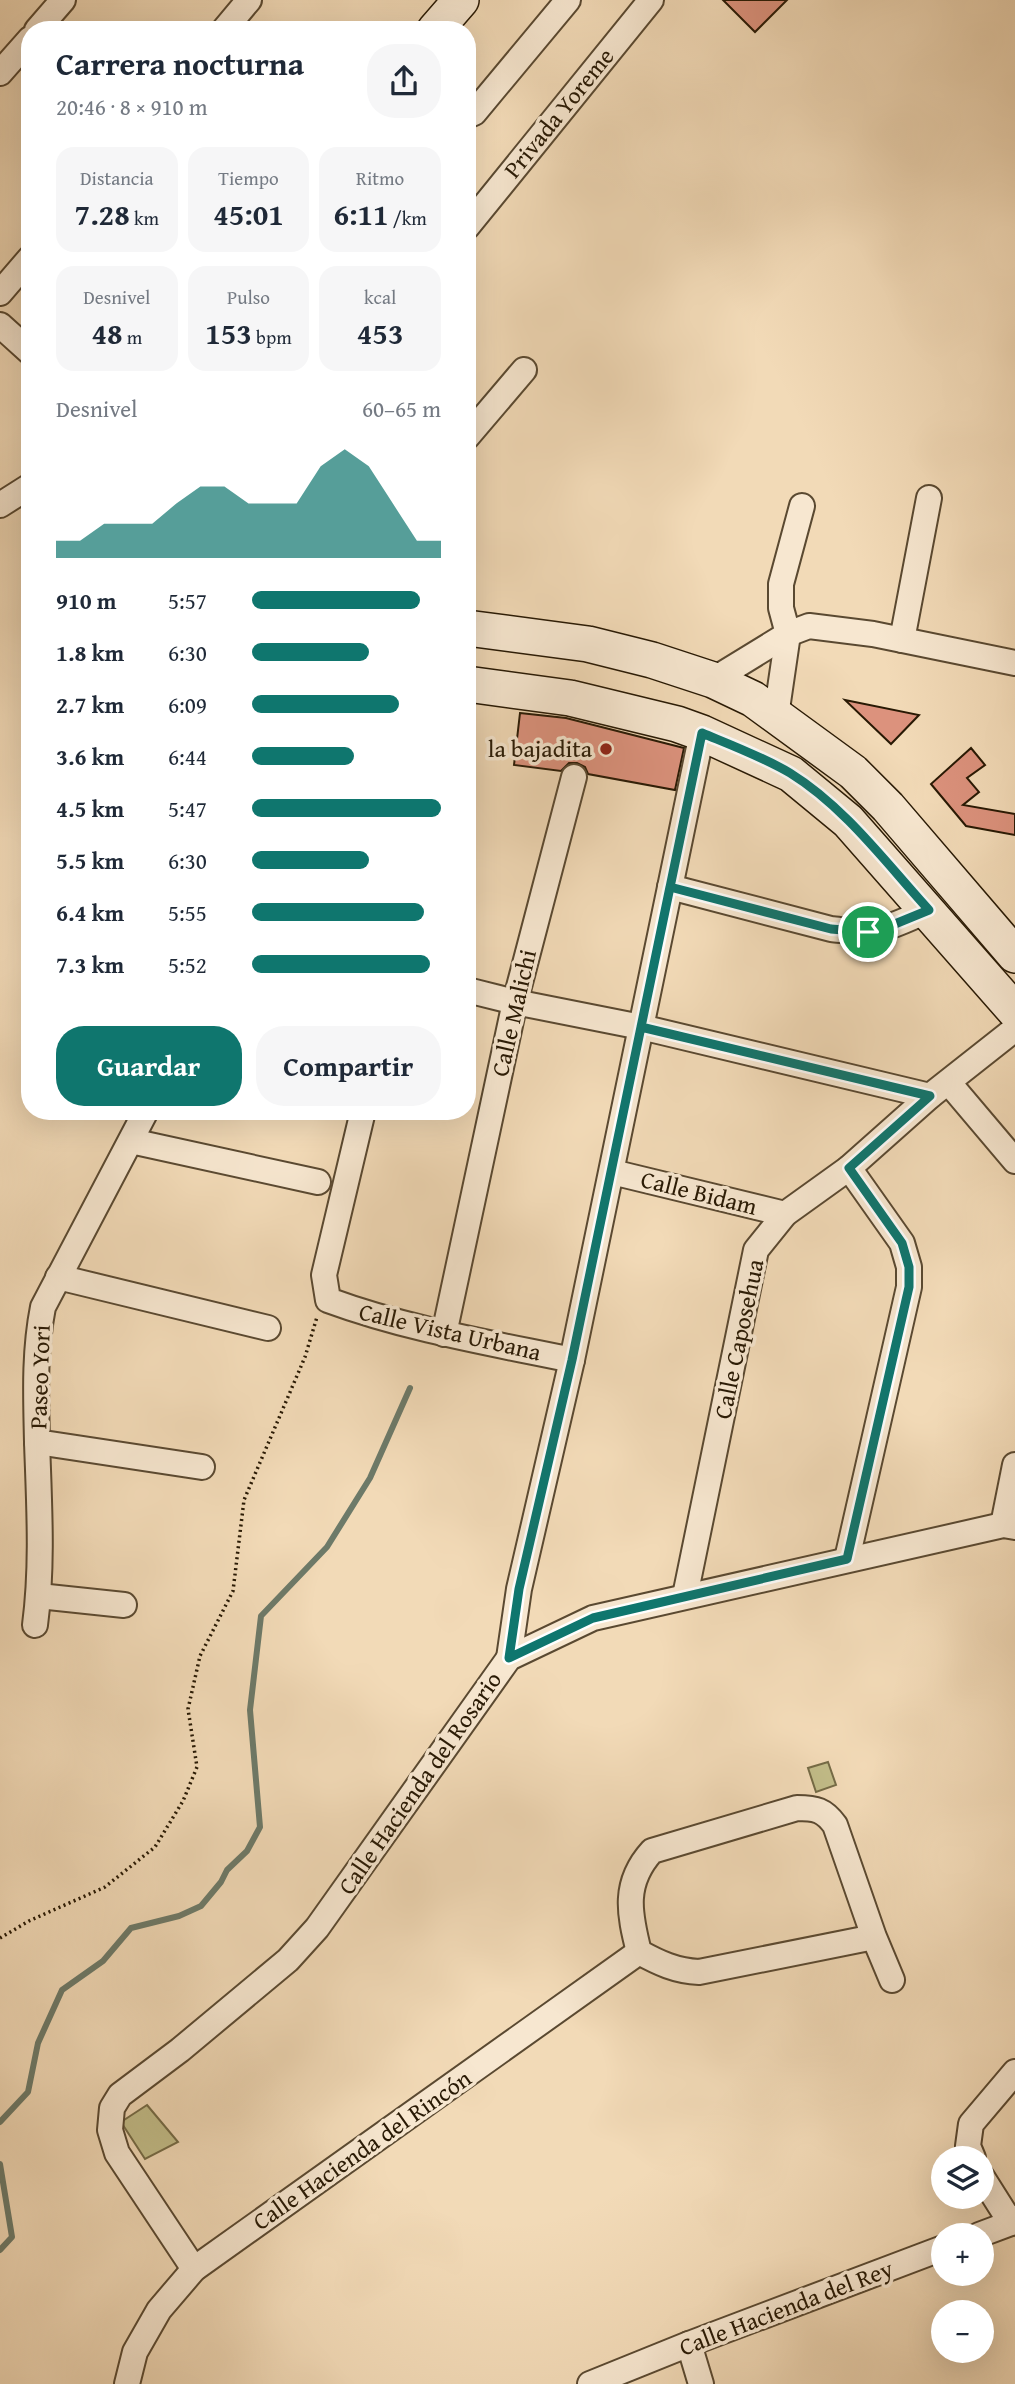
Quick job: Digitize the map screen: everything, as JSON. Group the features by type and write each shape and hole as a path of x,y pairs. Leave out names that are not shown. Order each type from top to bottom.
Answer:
{"main road":[{"path":"448,16 486,0"},
{"path":"476,629 588,644 652,660 713,680 753,699 861,781 888,807 1015,955"},
{"path":"476,685 593,703 702,733 790,774 848,821 1015,1010"}],"street":[{"path":"45,21 63,0"},
{"path":"232,21 249,0"},
{"path":"476,111 568,0"},
{"name":"Privada Yoreme","path":"476,216 651,0"},
{"path":"0,73 21,48"},
{"path":"0,293 21,268"},
{"path":"0,325 21,344"},
{"path":"476,426 524,370"},
{"path":"0,505 21,492"},
{"path":"902,640 929,498"},
{"path":"776,716 788,634 781,608 781,584 802,506"},
{"path":"713,680 788,634 809,626 902,640 1015,663"},
{"path":"509,1658 519,1589 572,1360 702,733"},
{"name":"Calle Malichi","path":"444,1334 515,1002 574,777"},
{"path":"670,887 831,929 868,932 929,910"},
{"path":"476,992 940,1090 1015,1161"},
{"name":"Calle Caposehua","path":"685,1597 756,1250 785,1214 849,1168 1015,1029"},
{"name":"Paseo Yori","path":"35,1625 39,1596 35,1375 37,1338 43,1307 142,1120"},
{"path":"328,1300 324,1275 361,1120"},
{"path":"131,1141 318,1182"},
{"path":"847,1559 909,1287 909,1267 902,1243 849,1168"},
{"name":"Calle Bidam","path":"612,1172 785,1214"},
{"path":"58,1277 268,1328"},
{"name":"Calle Vista Urbana","path":"328,1300 369,1315 444,1334 572,1360"},
{"path":"37,1442 202,1467"},
{"path":"1009,1526 1015,1465"},
{"name":"Calle Hacienda del Rosario","path":"194,2269 117,2153 110,2130 112,2108 120,2095 180,2050 288,1960 317,1928 509,1658 593,1618 847,1559 1009,1526"},
{"path":"39,1596 124,1605"},
{"path":"874,1937 699,1972 683,1971 639,1952 631,1901 632,1884 638,1866 652,1852 797,1808 815,1808 826,1813 835,1825 892,1980"},
{"name":"Calle Hacienda del Rincón","path":"127,2384 135,2352 159,2310 194,2269 639,1952"},
{"path":"968,2146 971,2124 1015,2073"},
{"path":"994,2194 1013,2220 994,2228"},
{"name":"Calle Hacienda del Rey","path":"590,2384 931,2253"},
{"path":"689,2344 701,2384"}],"path":[{"path":"0,1938 29,1921 104,1887 155,1847 183,1801 197,1767 188,1709 200,1656 233,1591 244,1500 305,1357 316,1318 328,1300"}],"shaded area":[{"path":"828,1762 836,1785 816,1792 808,1768"},
{"path":"147,2105 178,2142 145,2159 121,2122"}],"building":[{"path":"723,0 787,0 755,32"},
{"path":"845,700 919,715 891,744"},
{"name":"la bajadita","path":"520,713 566,718 684,748 675,790 588,774 585,767 577,763 569,763 561,771 514,765"},
{"path":"971,748 985,765 967,778 979,792 963,805 1015,814 1015,835 966,826 931,784"}],"waterway":[{"path":"0,2122 28,2092 38,2043 62,1990 103,1961 131,1928 179,1916 201,1906 221,1882 227,1870 247,1851 260,1827 250,1710 261,1616 327,1547 370,1478 410,1388"},
{"path":"0,2164 12,2237 0,2250"}],"place":[{"name":"la bajadita","path":"606,749"}],"route":[{"path":"868,932 831,929 670,887 572,1360 519,1589 509,1658 593,1618 847,1559 909,1287 909,1267 902,1243 849,1168 930,1096 641,1027 702,733 790,774 817,794 848,821 929,910 868,932"}]}
